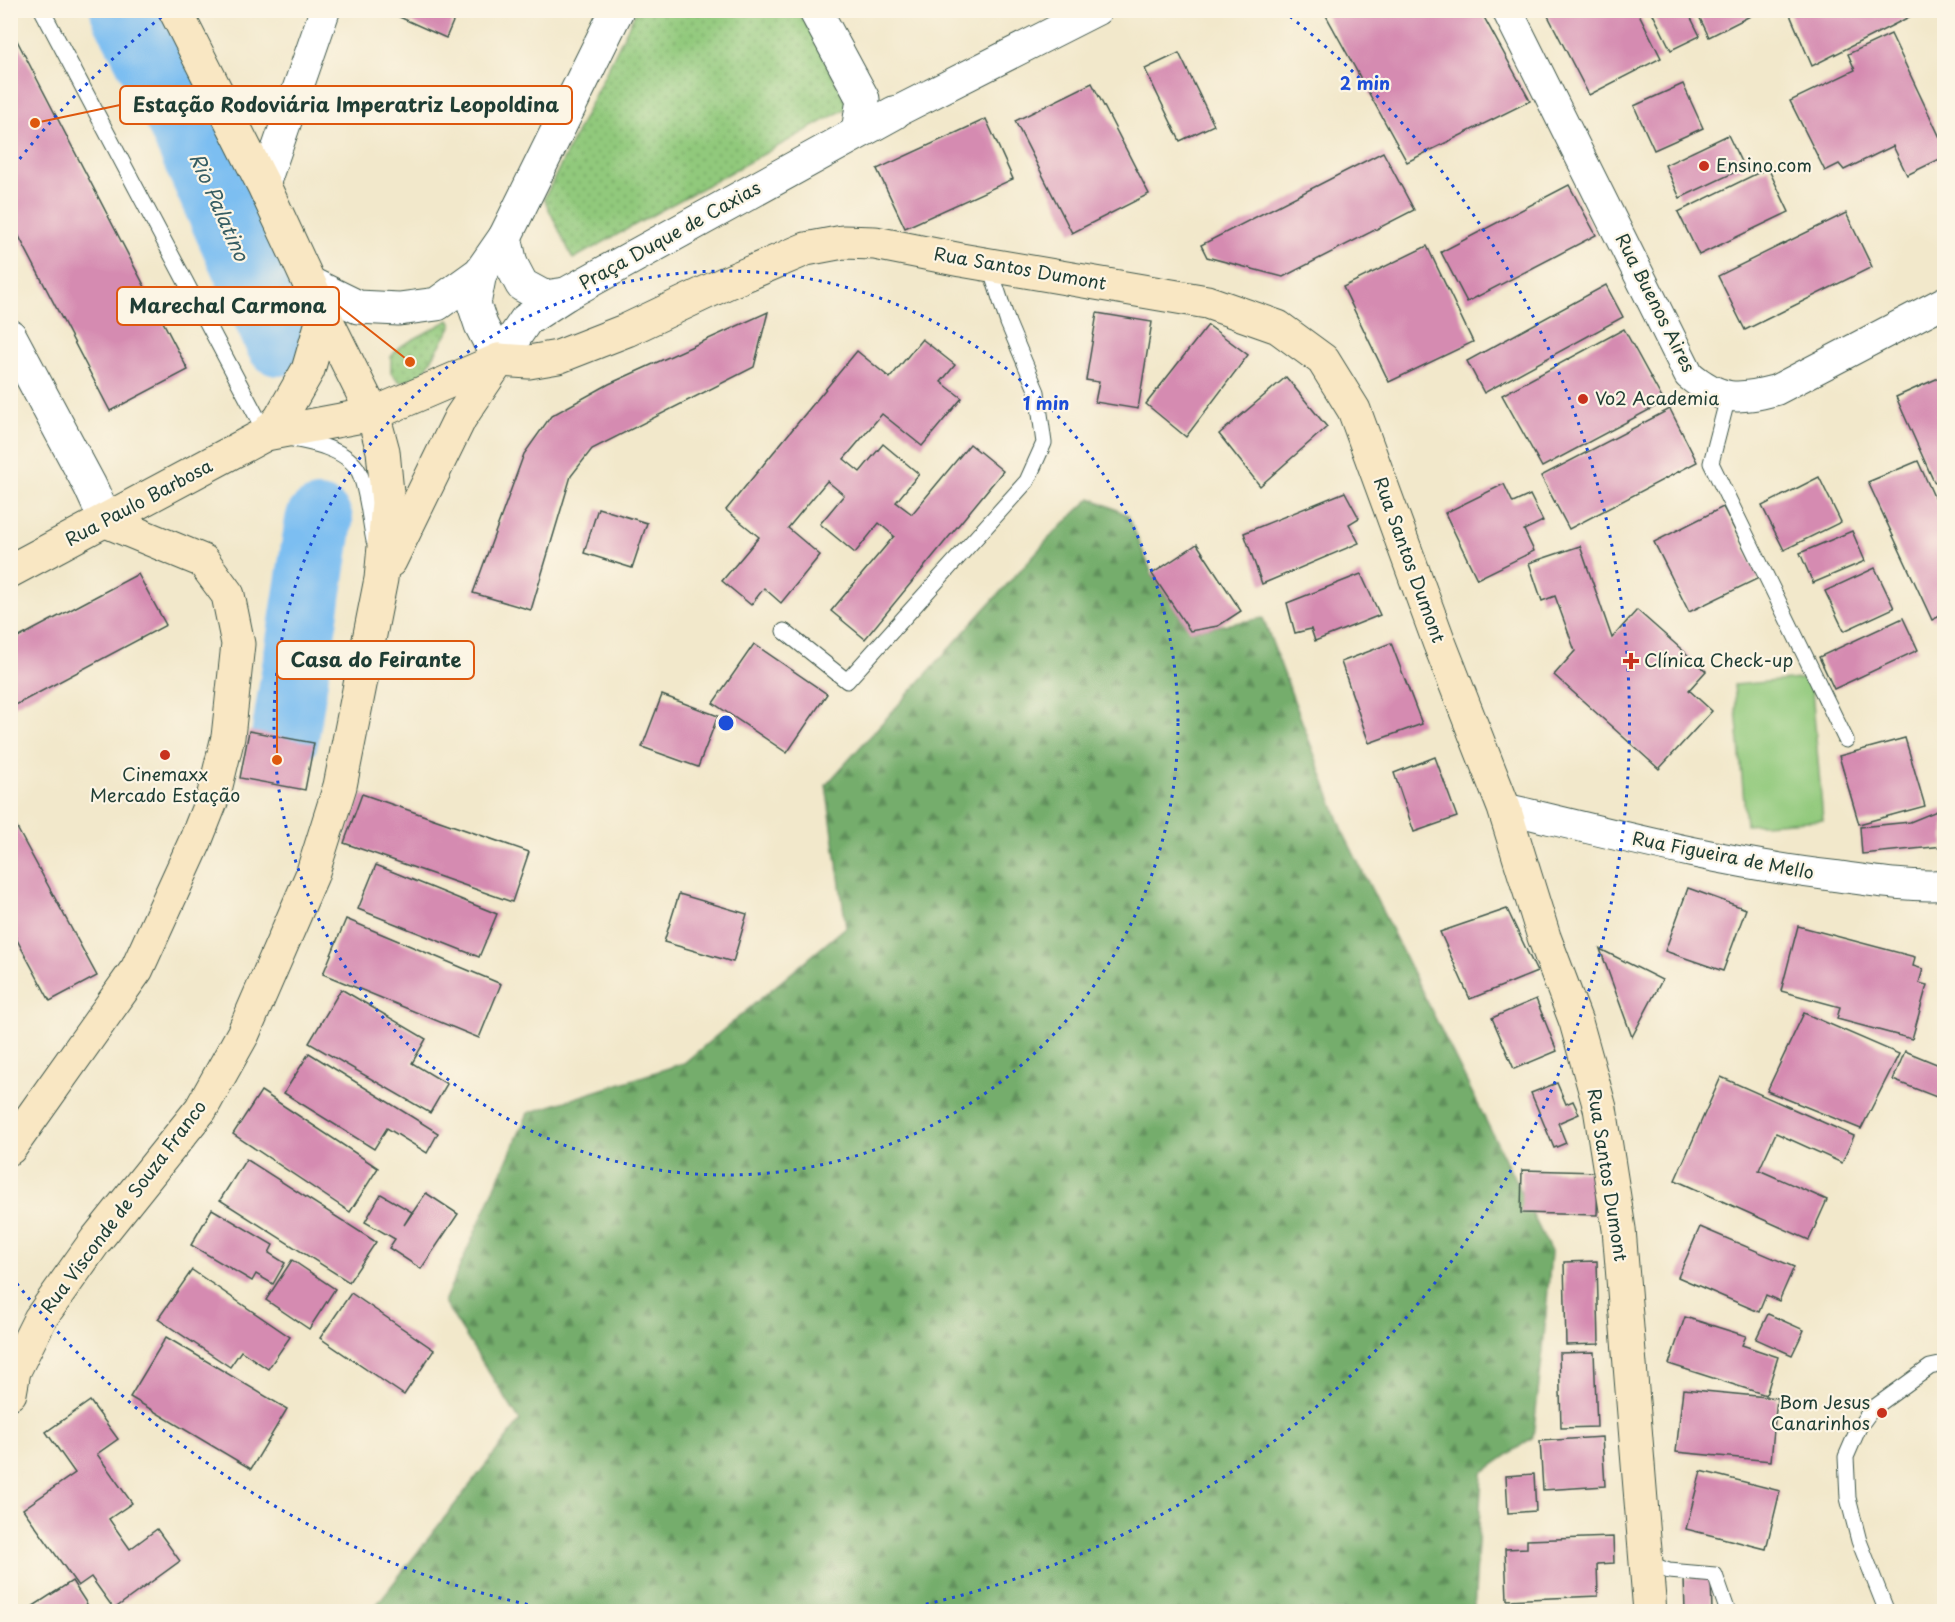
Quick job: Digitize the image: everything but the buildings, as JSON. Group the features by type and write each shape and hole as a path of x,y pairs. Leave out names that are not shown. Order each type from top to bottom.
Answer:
{"main road":[{"name":"Rua Visconde de Souza Franco","path":"10,1393 14,1371 30,1324 201,1109 243,1034 312,876 340,786 381,579 388,502 383,451 373,414 264,186 175,10"},
{"name":"Rua Santos Dumont","path":"499,360 529,362 558,357 627,330 726,283 806,249 843,242 874,243 1207,302 1278,327 1323,360 1354,410 1439,642 1504,808 1544,938 1576,1022 1600,1108 1619,1229 1650,1611"},
{"path":"266,434 280,419 308,370 324,315"},
{"path":"266,434 373,414 499,360"},
{"name":"Rua Visconde de Souza Franco","path":"381,579 460,418 499,360"},
{"name":"Rua Paulo Barbosa","path":"10,571 266,434"},
{"path":"10,1148 137,969 210,804 228,737 238,644 228,594 203,561 106,521"}],"street":[{"path":"264,186 325,10"},
{"path":"309,284 358,307 399,309 437,304 480,273 505,237 618,10"},
{"path":"815,10 863,99 858,132"},
{"path":"863,99 894,113 1097,10"},
{"name":"Rua Buenos Aires","path":"1508,10 1689,375 1705,389 1728,397 1751,397 1776,390 1944,302"},
{"name":"Praça Duque de Caxias","path":"499,360 526,320 566,294 894,113"},
{"path":"505,237 511,264 522,285 544,297 566,294"},
{"path":"480,273 474,304 499,360"},
{"path":"10,336 90,486 106,521"},
{"name":"Rua Figueira de Mello","path":"1504,808 1675,849 1785,870 1916,886 1944,885"}],"lane":[{"path":"42,10 266,434 329,448 350,458 359,472 381,579"},
{"path":"784,631 847,681 1028,481 1044,443 1037,392 1008,323 989,265"},
{"path":"1728,397 1711,463 1846,740"},
{"path":"1887,1611 1859,1541 1848,1498 1846,1458 1859,1427 1872,1409 1930,1367 1944,1364"},
{"path":"1647,1563 1669,1571 1715,1575 1728,1611"}],"green space":[{"path":"636,11 800,11 849,107 573,259 544,199"},
{"path":"449,320 452,325 424,372 414,380 400,382 391,373 391,357 399,347"},
{"path":"1091,498 1128,515 1152,574 1190,631 1263,618 1345,836 1551,1252 1533,1437 1482,1473 1474,1611 371,1612 520,1421 444,1302 528,1113 684,1063 846,927 826,785 1051,536"},
{"path":"1811,678 1823,820 1746,825 1734,685"}],"waterway":[{"name":"Rio Palatino","path":"124,10 177,113 279,342"},
{"name":"Rio Palatino","path":"285,737 319,521"}],"place":[{"name":"Estação Rodoviária Imperatriz Leopoldina","path":"35,123"},
{"name":"Ensino.com","path":"1704,166"},
{"name":"Marechal Carmona","path":"410,362"},
{"name":"Vo2 Academia","path":"1583,399"},
{"name":"Clínica Check-up","path":"1631,661"},
{"name":"Cinemaxx Mercado Estação","path":"165,755"},
{"name":"Casa do Feirante","path":"277,760"},
{"name":"Bom Jesus Canarinhos","path":"1882,1413"}]}
